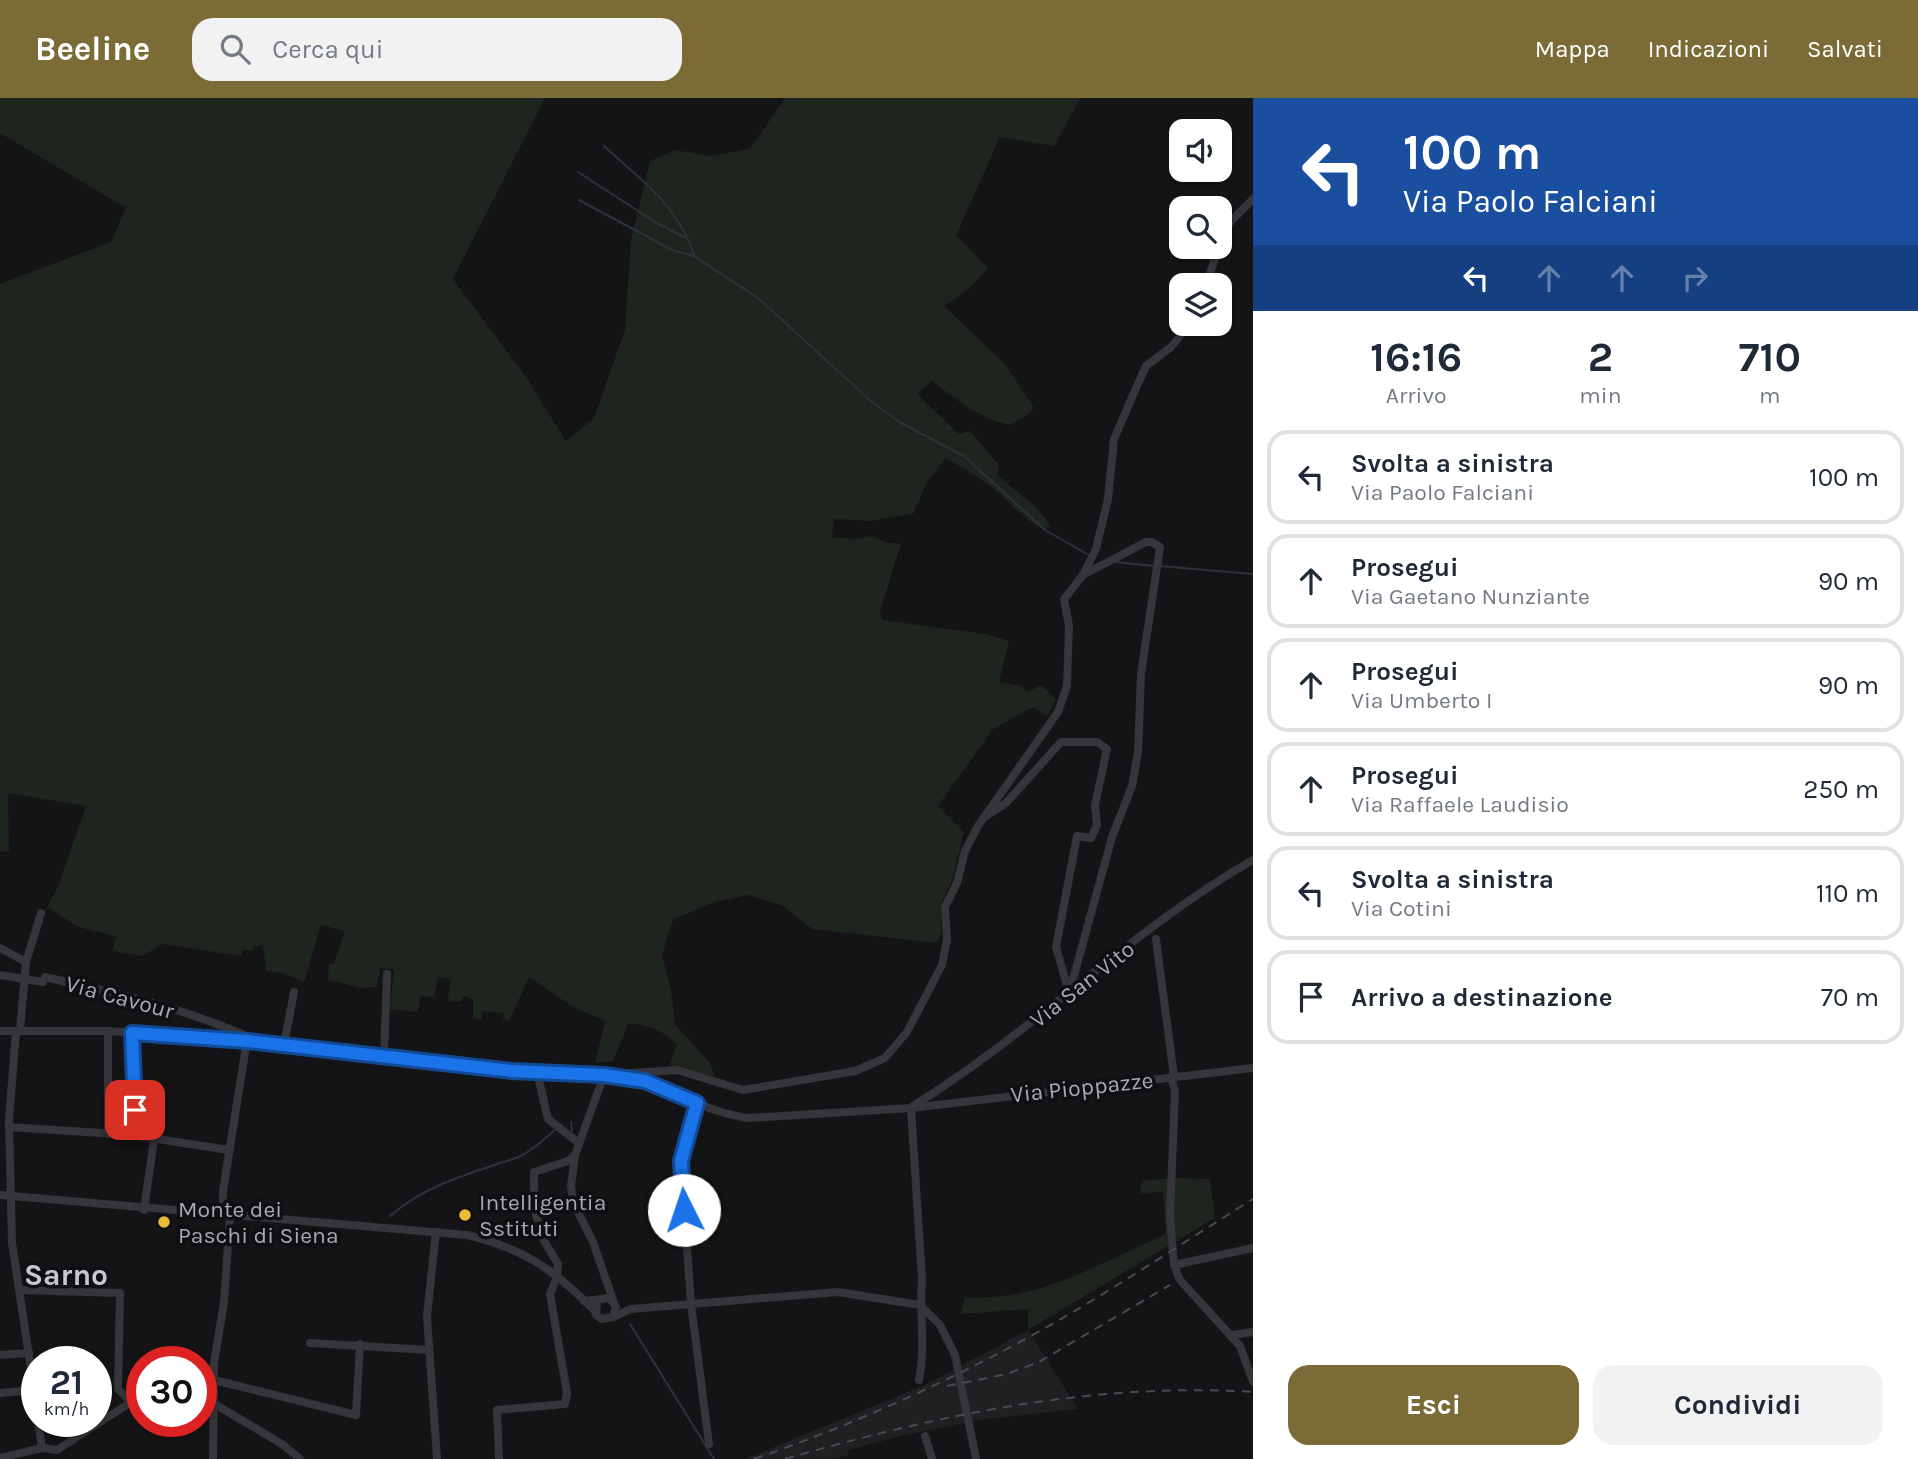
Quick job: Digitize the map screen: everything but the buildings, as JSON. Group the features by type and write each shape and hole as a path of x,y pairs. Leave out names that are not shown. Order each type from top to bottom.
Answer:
{"street":[{"path":"1232,220 1253,199"},
{"path":"0,1031 108,1031 247,1041 512,1071 604,1075 677,1070 743,1090 855,1071 885,1058 907,1032 942,965 947,940 946,907 957,883 965,851 983,818 1058,712 1067,686 1069,626 1064,598 1083,576 1092,556 1108,499 1114,439 1146,366 1171,347 1180,336"},
{"path":"1069,994 1112,837 1132,786 1138,752 1142,674 1160,547 1152,541 1083,576"},
{"path":"983,818 1006,803 1061,743 1097,742 1107,749 1096,805 1097,825 1091,838 1077,836 1056,947 1069,994"},
{"name":"Via San Vito","path":"911,1108 963,1076 1161,923 1253,860"},
{"path":"28,1346 5,1196 23,978 41,913"},
{"path":"1156,939 1175,1091 1170,1216 1174,1265 1189,1290 1240,1346 1253,1382"},
{"path":"0,948 26,962"},
{"path":"384,1056 387,974"},
{"name":"Via Cavour","path":"0,975 43,982 45,977 93,987 221,1025 258,1042"},
{"path":"284,1045 294,992"},
{"path":"108,1031 108,1134"},
{"path":"132,1033 135,1136"},
{"path":"217,1357 224,1302 229,1150 247,1041"},
{"name":"Via Pioppazze","path":"604,1075 645,1081 730,1115 749,1118 911,1108 1253,1068"},
{"path":"537,1072 548,1119 579,1143"},
{"path":"604,1075 575,1154 571,1186 573,1202 610,1286 614,1302 613,1317"},
{"path":"697,1103 681,1161 691,1304 709,1444"},
{"path":"911,1108 922,1279 922,1362 919,1380"},
{"path":"9,1127 135,1136 229,1150"},
{"path":"144,1210 154,1139"},
{"path":"499,1459 497,1410 565,1404 567,1392 550,1294 557,1277 558,1264 540,1234 534,1203 534,1172 568,1161 575,1154"},
{"path":"5,1196 144,1210 436,1232 499,1243 535,1259 602,1319 631,1309 838,1292 920,1305 940,1325 955,1355 976,1459"},
{"path":"436,1232 427,1316 439,1456"},
{"path":"0,1244 12,1243"},
{"path":"1174,1265 1253,1248"},
{"path":"595,1311 598,1300 610,1286"},
{"path":"19,1290 120,1293 118,1389 126,1397"},
{"path":"584,1301 614,1302 631,1309"},
{"path":"1232,1335 1253,1332"},
{"path":"310,1343 429,1350"},
{"path":"217,1381 356,1415 360,1344"},
{"path":"0,1355 21,1354"},
{"path":"0,1393 21,1391"},
{"path":"0,1458 42,1448 57,1450 126,1404"},
{"path":"217,1408 282,1444 300,1459"},
{"path":"925,1436 932,1459"},
{"path":"40,1437 42,1448"},
{"path":"213,1437 213,1459"},
{"path":"57,1450 62,1459"}],"shaded area":[{"path":"0,98 545,98 453,279 524,374 566,441 594,418 625,330 631,240 650,161 675,150 710,156 750,149 785,98 1081,98 1054,146 1000,137 956,235 988,268 970,288 944,306 1005,364 1034,408 1010,425 978,413 932,381 917,394 959,434 970,431 999,465 997,475 1036,507 1051,526 1045,530 1032,523 988,484 945,458 926,484 913,514 871,521 834,519 832,537 856,539 874,536 884,542 901,544 880,611 882,620 986,634 1009,641 999,682 1021,686 1028,692 1041,685 1056,699 1048,716 1033,707 993,729 938,806 964,832 952,880 941,904 941,933 936,943 812,929 783,906 748,895 714,902 673,920 662,955 671,990 675,1024 708,1061 716,1077 670,1065 677,1044 654,1029 635,1024 628,1024 613,1061 595,1063 605,1021 573,1007 529,977 509,1021 503,1020 504,1013 482,1011 481,1020 473,1018 473,999 463,996 461,1002 448,1000 450,979 438,977 434,997 421,996 418,1012 390,1009 394,970 380,968 377,987 361,988 328,980 329,964 334,964 345,931 321,925 304,982 282,973 266,971 263,944 254,947 253,951 243,950 241,956 162,944 143,956 112,951 116,936 78,927 47,907 58,887 86,806 8,793 9,852 0,851 0,284 111,242 126,208 0,133"},
{"path":"1210,1179 1215,1218 1028,1330 1028,1309 961,1314 965,1297 993,1297 1044,1287 1166,1234 1163,1192 1140,1193 1141,1181"},
{"path":"1028,1330 1078,1409 979,1420 848,1450 848,1455 834,1459 745,1459 925,1385"}],"waterway":[{"path":"604,146 660,197 687,237"},
{"path":"578,172 655,222 688,239 694,255"},
{"path":"579,200 672,250 694,256 758,298 873,403 901,423 964,456 1045,530 1089,555"},
{"path":"1115,562 1154,566"},
{"path":"1160,566 1253,574"},
{"path":"571,1122 572,1131"},
{"path":"390,1216 434,1188 521,1156 555,1130"},
{"path":"630,1324 714,1459"}],"railway":[{"path":"754,1459 870,1414 982,1362 1079,1308 1253,1199"},
{"path":"947,1386 1007,1374 1039,1362 1170,1285"},
{"path":"785,1459 900,1429 1016,1405 1134,1392 1253,1392"}],"place":[{"name":"Intelligentia Sstituti","path":"465,1215"},
{"name":"Monte dei Paschi di Siena","path":"164,1222"}],"district":[{"name":"Sarno","path":"66,1275"}],"route":[{"path":"135,1110 132,1033 247,1041 512,1071 604,1075 645,1081 697,1103 681,1161 684,1210"}]}
